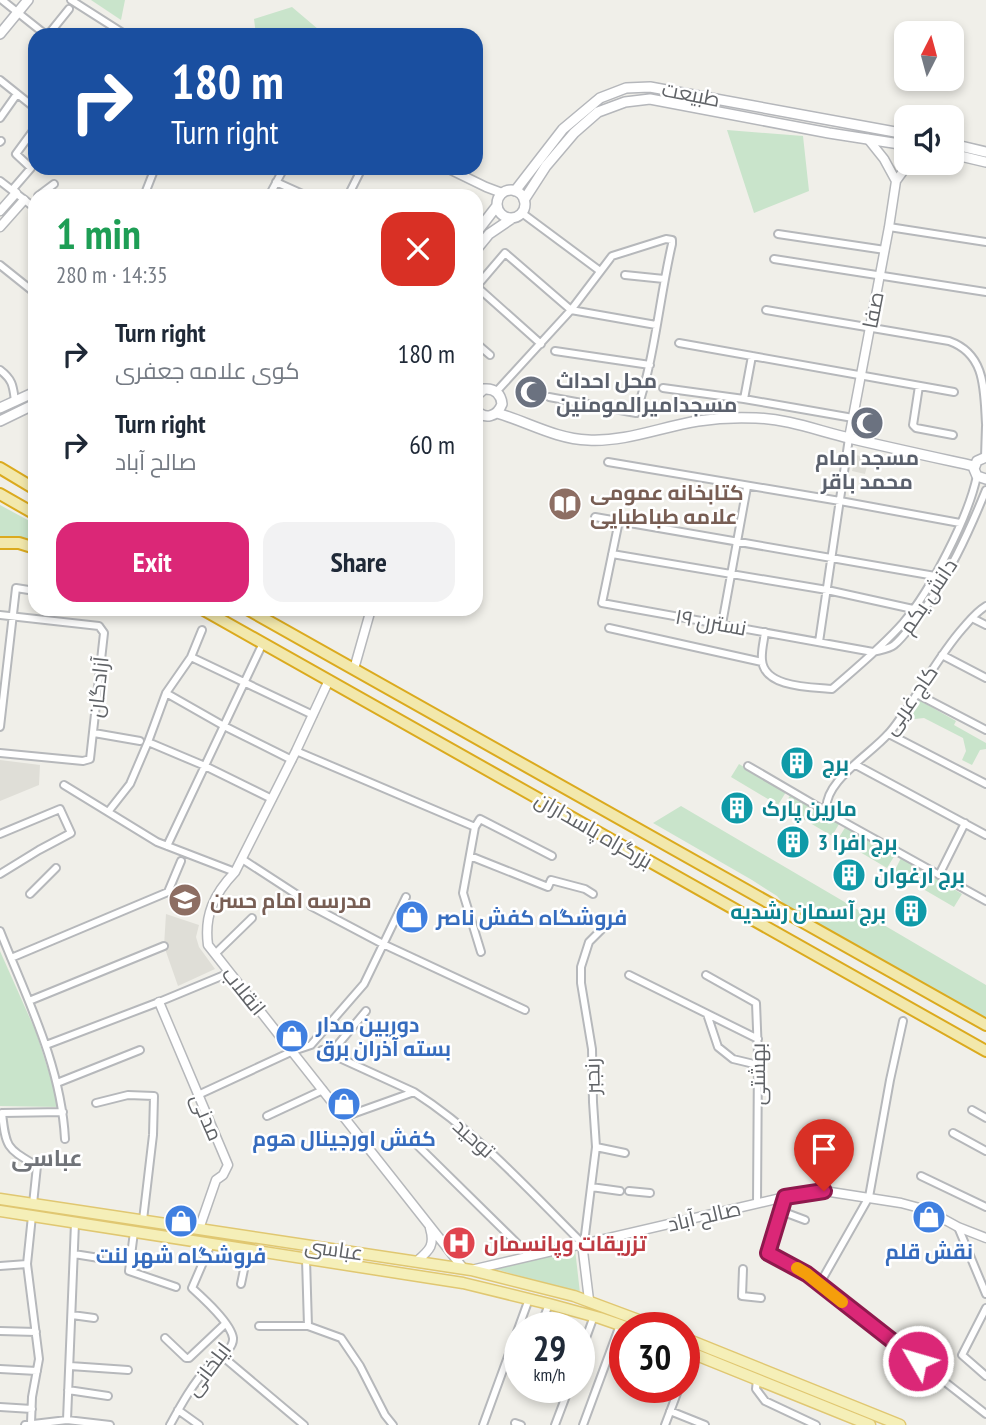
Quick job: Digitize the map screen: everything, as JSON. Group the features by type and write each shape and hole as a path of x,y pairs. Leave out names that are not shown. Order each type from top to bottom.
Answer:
{"highway":[{"path":"0,468 28,484"},
{"path":"0,494 28,510"},
{"path":"0,544 19,543 28,546"},
{"name":"بزرگراه پاسداران","path":"215,616 986,1051"},
{"name":"بزرگراه پاسداران","path":"259,616 986,1025"}],"main road":[{"path":"0,34 28,0"},
{"name":"طبیعت","path":"515,191 564,129 600,97 626,88 650,86 894,132"},
{"name":"طبیعت","path":"524,200 546,166 574,133 598,112 625,102 650,99 894,143"},
{"path":"964,147 986,152"},
{"path":"964,157 986,162"},
{"path":"483,224 496,207 502,193 515,191 522,196 525,204 522,213 489,234 483,241"},
{"path":"496,207 502,216 511,219"},
{"path":"483,390 493,390 502,400 497,413 483,414"},
{"path":"0,408 28,396"},
{"path":"0,421 28,407"},
{"path":"497,413 563,437 588,440 615,439 696,421 728,417 761,418 792,423 979,473 979,459 986,457"},
{"name":"عباسى","path":"0,1199 467,1269 555,1290 619,1312"},
{"name":"عباسى","path":"0,1211 463,1283 579,1312"},
{"path":"146,1221 149,1234"},
{"path":"700,1344 900,1425"},
{"path":"700,1357 870,1425"},
{"path":"856,1419 860,1409"}],"street":[{"path":"2,0 38,28"},
{"path":"71,0 115,28"},
{"path":"53,28 69,9"},
{"path":"0,80 28,103"},
{"path":"0,118 17,94"},
{"path":"28,138 16,154 28,165"},
{"path":"868,139 884,159 896,181 900,175"},
{"path":"0,211 28,172"},
{"path":"272,189 280,175"},
{"path":"461,175 502,193"},
{"path":"0,181 28,198"},
{"name":"صفا","path":"849,438 896,181"},
{"path":"276,182 292,189"},
{"path":"46,189 54,184"},
{"path":"0,227 28,202"},
{"path":"522,213 600,271"},
{"path":"889,227 986,242"},
{"path":"778,234 885,250"},
{"path":"496,392 572,310 612,256 666,239 672,240 650,365 636,413 549,397"},
{"path":"483,278 505,253 572,310 656,324"},
{"path":"774,258 986,292"},
{"path":"0,265 28,287"},
{"path":"625,275 664,279"},
{"path":"483,292 541,344"},
{"path":"766,310 958,344 983,370 986,457"},
{"path":"679,343 954,392"},
{"path":"483,349 490,355"},
{"path":"555,351 650,365"},
{"path":"744,399 752,356"},
{"path":"0,370 9,376 13,384 15,401"},
{"path":"919,386 914,425 916,428 953,435"},
{"path":"663,388 853,418"},
{"path":"819,642 849,438"},
{"path":"608,462 960,523"},
{"name":"دانش یکم","path":"873,652 902,624 933,576 973,494 979,473"},
{"path":"722,624 747,486"},
{"name":"دانش یکم","path":"873,652 892,647 908,630 944,578 986,490"},
{"path":"595,517 944,578"},
{"path":"619,521 612,554 827,590 913,609"},
{"name":"نسترن ۱۹","path":"612,554 603,603 873,652"},
{"path":"0,727 16,588 28,590"},
{"name":"کاج غربی","path":"827,812 830,791 838,780 889,734 948,645 986,606"},
{"name":"آزادگان","path":"0,615 99,626 104,633 90,760 0,753"},
{"path":"354,669 369,616"},
{"path":"972,618 986,625"},
{"path":"609,628 762,662"},
{"path":"108,812 130,784 166,693 191,657 202,630"},
{"path":"765,632 762,662 770,676 789,685 832,689 873,652"},
{"path":"167,846 263,643"},
{"path":"942,655 986,678"},
{"path":"191,657 313,715"},
{"name":"انقلاب","path":"329,680 242,859 235,872 220,887 209,912 206,930 208,945 467,1269"},
{"path":"166,693 224,726 475,827"},
{"path":"917,694 986,730"},
{"path":"94,733 140,741"},
{"path":"889,734 986,784"},
{"path":"148,742 272,799"},
{"path":"748,765 986,901"},
{"path":"856,765 986,835"},
{"path":"64,785 157,842 235,872"},
{"path":"0,834 60,809 71,833 0,874"},
{"path":"481,952 463,893 475,827 480,819 552,856"},
{"path":"939,875 965,823"},
{"path":"470,856 548,887 551,880 593,894"},
{"path":"242,859 299,896"},
{"path":"11,958 168,892 181,861"},
{"path":"30,894 56,868"},
{"path":"198,1095 311,1045 365,984 406,897"},
{"path":"311,906 383,944 525,1010"},
{"path":"215,954 252,918"},
{"name":"رنجبر","path":"583,1243 596,1147 592,1049 581,983 581,967 589,942 611,920"},
{"path":"0,931 46,1045 64,1112 65,1139"},
{"path":"29,1001 164,946"},
{"path":"46,1045 229,973"},
{"path":"629,975 758,1039"},
{"name":"بهشتی","path":"706,975 757,1003 757,1203"},
{"name":"مدنی","path":"159,1002 228,1165 223,1175 216,1180 199,1229"},
{"path":"330,1054 366,1011"},
{"path":"707,1014 718,1047 733,1059 758,1065"},
{"path":"820,1285 869,1197 902,1021"},
{"path":"57,1083 140,1050"},
{"name":"توحید","path":"321,1050 414,1092 442,1110 477,1139 583,1243"},
{"path":"267,1116 323,1090"},
{"path":"344,1116 414,1092"},
{"path":"96,1103 128,1095 154,1096 146,1221"},
{"path":"972,1110 986,1118"},
{"path":"33,1204 37,1166 10,1150 5,1138 2,1113 64,1112"},
{"path":"953,1133 986,1151"},
{"path":"412,1140 530,1256"},
{"path":"596,1147 625,1153"},
{"path":"922,1176 986,1207"},
{"path":"591,1187 620,1191"},
{"name":"صالح آباد","path":"467,1269 757,1203 824,1191 869,1197 927,1210 957,1227 986,1238"},
{"path":"629,1192 650,1193"},
{"path":"785,1197 768,1253 800,1269 986,1414"},
{"path":"780,1211 804,1220"},
{"path":"32,1216 27,1264 39,1359 28,1424 67,1420 110,1425"},
{"path":"67,1420 75,1223"},
{"path":"417,1261 430,1248 433,1239 430,1226"},
{"path":"957,1227 986,1294"},
{"path":"134,1232 129,1271 176,1287"},
{"path":"583,1243 589,1300"},
{"name":"ایلخانی","path":"170,1425 209,1367 233,1341 225,1324 192,1288 211,1244"},
{"path":"241,1284 248,1250"},
{"path":"74,1254 100,1258"},
{"path":"306,1259 308,1326"},
{"path":"0,1266 27,1264"},
{"path":"743,1269 742,1296 761,1298"},
{"path":"483,1425 529,1299"},
{"path":"546,1312 549,1304"},
{"path":"986,1308 962,1355 986,1376"},
{"path":"72,1315 94,1318"},
{"path":"165,1338 189,1358 225,1324"},
{"path":"259,1326 308,1326 341,1338 393,1425"},
{"path":"0,1331 36,1332"},
{"path":"222,1356 303,1425"},
{"path":"583,1425 609,1363"},
{"path":"70,1366 128,1370"},
{"path":"0,1369 37,1371"},
{"path":"757,1380 756,1389 765,1401 816,1425"},
{"path":"68,1390 108,1396"},
{"path":"555,1425 563,1403"},
{"path":"665,1425 673,1403"},
{"path":"0,1407 32,1409"},
{"path":"178,1410 199,1425"},
{"path":"670,1411 705,1425"}],"shaded area":[{"path":"856,455 869,458 865,474 852,471"},
{"path":"0,760 40,765 39,785 0,801"},
{"path":"166,914 199,925 196,937 199,947 215,969 178,986 164,946"}],"green space":[{"path":"91,0 125,0 121,20"},
{"path":"292,7 317,28 255,28 254,19"},
{"path":"727,130 803,136 809,191 754,213"},
{"path":"0,505 28,520 28,545 0,540"},
{"path":"919,700 956,721 954,725 986,743 986,749 980,750 972,765 962,760 966,751 963,738 924,718 905,720"},
{"path":"739,764 786,792 778,805 731,777"},
{"path":"791,794 839,824 832,836 783,807"},
{"path":"681,806 986,985 986,1021 784,904 777,896 752,880 653,823"},
{"path":"846,826 895,855 887,868 838,839"},
{"path":"901,858 962,894 954,907 894,872"},
{"path":"0,951 36,1032 60,1107 0,1106"},
{"path":"575,1249 580,1293 495,1269"}],"slow traffic":[{"path":"797,1268 842,1302"}],"place":[{"name":"محل احداث مسجدامیرالمومنین","path":"531,392"},
{"name":"مسجد امام محمد باقر","path":"867,423"},
{"name":"کتابخانه عمومی علامه طباطبایی","path":"565,504"},
{"name":"برج","path":"797,763"},
{"name":"مارین پارک","path":"737,808"},
{"name":"برج افرا 3","path":"793,842"},
{"name":"برج ارغوان","path":"849,875"},
{"name":"مدرسه امام حسن","path":"185,900"},
{"name":"برج آسمان رشدیه","path":"911,911"},
{"name":"فروشگاه کفش ناصر","path":"412,917"},
{"name":"دوربین مدار بسته آذران برق","path":"292,1036"},
{"name":"کفش اورجینال هوم","path":"344,1104"},
{"name":"نقش قلم","path":"929,1217"},
{"name":"فروشگاه شهر لنت","path":"181,1221"},
{"name":"تزریقات وپانسمان","path":"459,1243"}],"district":[{"name":"عباسی","path":"47,1157"}],"route":[{"path":"824,1191 785,1197 768,1253 807,1274 918,1361"}]}
